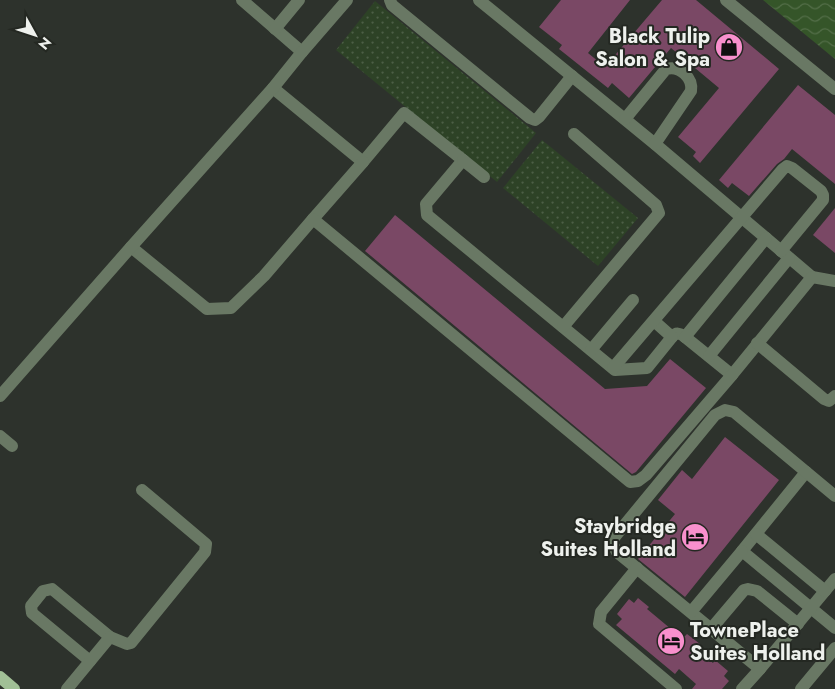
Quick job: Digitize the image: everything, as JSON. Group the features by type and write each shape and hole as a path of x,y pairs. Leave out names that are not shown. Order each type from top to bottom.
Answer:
{"main road":[{"path":"0,677 14,689"}],"street":[{"path":"242,0 302,52"},
{"path":"275,29 299,0"},
{"path":"0,396 273,88 347,0"},
{"path":"390,0 392,5 530,118 535,120 539,117 572,76"},
{"path":"479,0 625,119 812,277 835,281"},
{"path":"491,10 500,0"},
{"path":"726,0 835,89"},
{"path":"625,119 666,69 671,68 686,75 692,85 691,91 655,144"},
{"path":"273,88 363,162"},
{"path":"131,247 207,309 231,308 264,276 404,113 484,177"},
{"path":"564,327 659,213 656,205 574,134"},
{"path":"464,160 426,204 427,215 615,370 647,368 679,337 766,238"},
{"path":"613,368 783,169 787,166 792,168 821,191 824,195 823,200 785,255 709,356"},
{"path":"314,219 630,482 638,481 646,476 812,277"},
{"path":"591,350 633,300"},
{"path":"654,321 709,356 732,375"},
{"path":"757,343 824,399 829,401 835,396"},
{"path":"760,669 617,552 613,545 614,539 715,415 725,410 734,412 835,496"},
{"path":"0,436 12,446"},
{"path":"691,612 806,472"},
{"path":"90,661 32,613 31,606 43,591 52,589 110,637 127,644 131,643 205,552 206,544 142,490"},
{"path":"756,534 825,591"},
{"path":"742,551 835,628"},
{"path":"637,568 601,612 599,624 676,689"},
{"path":"742,689 835,579"},
{"path":"711,629 744,590 748,588 757,590 798,624"},
{"path":"67,689 110,637"},
{"path":"801,689 835,648"}],"shaded area":[{"path":"375,1 536,133 497,182 336,50"},
{"path":"542,140 638,218 598,266 503,188"}],"water":[{"path":"763,0 835,0 835,59"}],"building":[{"path":"561,0 630,0 588,53 605,67 662,0 696,0 779,69 700,163 693,156 696,152 678,137 719,88 671,48 629,98 612,83 608,88 559,49 562,45 539,27"},
{"path":"798,85 835,115 835,184 792,149 749,196 732,183 728,188 719,180"},
{"path":"835,208 835,253 813,235"},
{"path":"395,215 605,389 647,386 670,359 706,388 636,472 632,474 365,251"},
{"name":"Staybridge Suites Holland","path":"725,437 779,480 685,597 638,559 675,514 658,500 682,470 692,479"},
{"name":"TownePlace Suites Holland","path":"638,598 649,607 647,609 671,629 672,627 684,637 687,634 700,644 696,649 713,663 715,660 728,671 724,676 729,681 722,689 692,689 696,684 679,669 675,674 616,625 622,619 617,614 629,599 634,603"}],"place":[{"name":"Black Tulip Salon & Spa","path":"729,47"},
{"name":"Staybridge Suites Holland","path":"695,537"},
{"name":"TownePlace Suites Holland","path":"671,641"}]}
